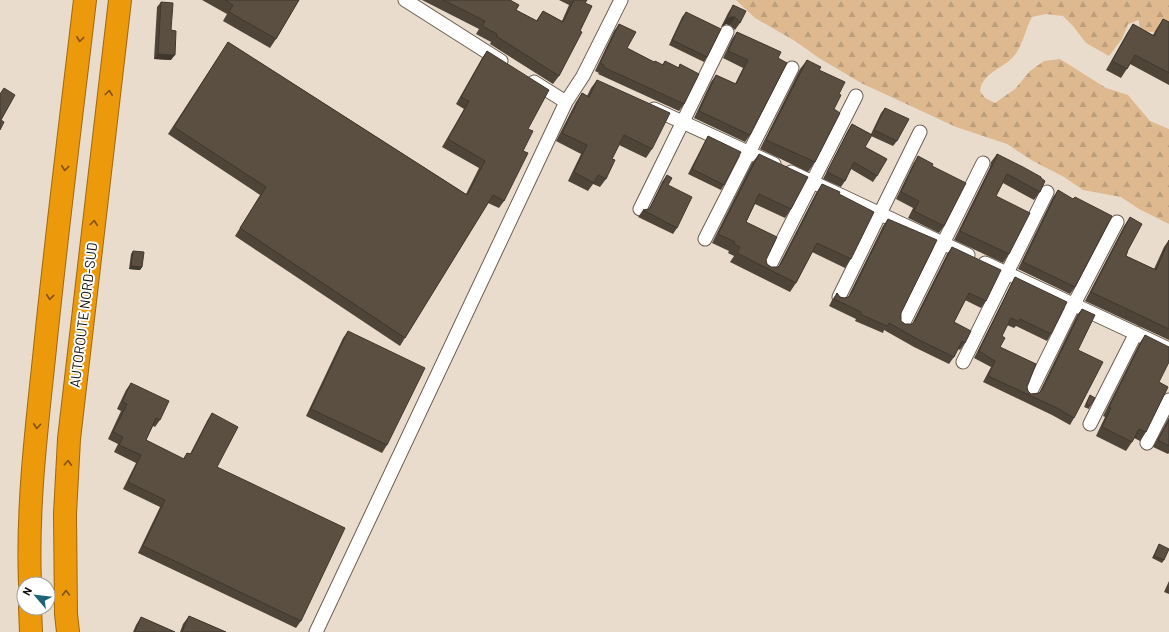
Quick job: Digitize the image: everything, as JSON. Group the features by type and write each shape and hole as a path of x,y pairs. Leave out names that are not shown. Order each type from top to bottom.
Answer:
{"highway":[{"path":"30,576 29,551 37,426 50,298 85,0"},
{"name":"AUTOROUTE NORD-SUD","path":"68,632 66,614 65,514 69,439 120,0"},
{"path":"30,616 31,632"}],"street":[{"path":"405,0 512,68"},
{"path":"316,632 566,102 583,76 621,0"},
{"path":"640,209 727,32"},
{"path":"705,239 792,68"},
{"path":"583,76 597,83"},
{"path":"526,77 566,102"},
{"path":"768,269 856,96"},
{"path":"640,102 1169,349"},
{"path":"839,298 920,132"},
{"path":"903,324 983,163"},
{"path":"963,362 1047,192"},
{"path":"1030,393 1117,222"},
{"path":"1090,424 1136,333"},
{"path":"1147,443 1169,400"}],"green space":[{"path":"736,0 1169,0 1169,29 1160,33 1143,31 1139,26 1139,20 1128,24 1122,39 1109,56 1086,43 1063,16 1046,14 1032,17 1017,52 1010,60 985,79 980,91 985,98 995,103 1015,89 1030,71 1044,61 1060,59 1106,88 1128,95 1150,121 1169,129 1169,224 1139,209 1121,197 1083,190 1064,177 1033,161 1007,144 956,127 861,83 819,58 795,41 755,18"}],"building":[{"path":"225,0 299,0 276,39 229,12 233,5"},
{"path":"443,0 510,0 519,5 516,10 537,21 543,11 563,22 574,0 587,0 585,3 592,6 580,31 582,32 559,76 496,36 497,34 482,26 485,21"},
{"path":"161,2 173,3 171,30 176,31 175,55 158,54"},
{"path":"733,5 746,11 740,23 735,17 727,19"},
{"path":"686,12 721,29 707,57 672,40"},
{"path":"1163,19 1169,22 1169,73 1135,55 1127,69 1112,61 1133,24 1154,36"},
{"path":"619,24 636,32 627,48 654,62 655,61 663,65 665,61 679,68 680,64 699,74 684,104 603,67 604,65 600,63"},
{"path":"737,32 781,52 778,58 787,63 750,135 699,111 716,75 736,84 748,60 728,51"},
{"path":"228,42 467,195 485,161 448,139 469,101 461,97 487,51 549,90 528,129 533,131 523,151 528,153 504,201 493,195 405,338 240,228 266,187 174,127"},
{"path":"807,60 821,67 819,70 845,82 839,94 841,95 834,109 840,113 815,162 766,140"},
{"path":"597,80 670,113 652,149 624,135 612,159 615,160 606,179 598,175 594,183 574,172 587,145 562,133 582,93 589,97"},
{"path":"4,88 15,95 1,120 4,122 0,130 0,94"},
{"path":"885,108 909,119 897,141 874,130"},
{"path":"852,124 872,135 865,147 887,159 877,176 854,162 845,181 827,172"},
{"path":"708,136 741,152 724,185 692,169"},
{"path":"759,154 808,177 791,209 759,194 746,222 777,237 766,260 767,264 771,267 778,267 781,264 822,184 840,192 839,194 874,212 851,259 817,243 796,283 737,253 740,247 734,244 735,242 718,234"},
{"path":"997,154 1041,177 1045,181 1040,192 1007,174 996,196 1030,213 1009,254 960,231"},
{"path":"918,156 933,164 932,166 966,183 944,226 914,211 919,201 901,192"},
{"path":"667,175 672,178 668,185 692,197 677,228 643,210 649,209"},
{"path":"1058,190 1073,199 1075,197 1112,216 1075,287 1023,262"},
{"path":"1130,217 1142,224 1126,256 1156,270 1169,240 1169,329 1091,292"},
{"path":"888,219 937,240 901,313 901,321 905,324 912,324 915,321 952,247 1001,270 986,301 969,293 954,322 971,331 965,343 962,341 954,357 889,323 887,326 860,314 861,312 834,299 837,293 840,297 844,298 851,294"},
{"path":"133,251 144,252 142,267 131,266"},
{"path":"1015,277 1067,302 1051,334 1020,319 1019,322 1011,318 1002,336 1005,338 1000,347 1036,364 1027,387 1031,394 1039,393 1042,390 1082,309 1095,315 1078,350 1103,362 1074,418 1057,408 988,376 995,361 979,351"},
{"path":"348,331 425,368 387,445 311,409"},
{"path":"1145,335 1169,347 1169,362 1159,382 1168,387 1146,432 1139,429 1132,442 1102,427 1111,408 1109,407"},
{"path":"131,383 169,401 160,420 156,418 146,440 184,459 187,453 191,454 212,413 238,427 217,467 345,528 301,621 143,546 165,500 128,482 141,455 119,445 123,437 113,432 127,404 122,402"},
{"path":"1090,395 1095,398 1090,406 1086,404"},
{"path":"1169,420 1169,446 1158,440"},
{"path":"1159,544 1169,549 1164,560 1154,556"},
{"path":"189,616 226,632 182,632"},
{"path":"141,617 175,632 135,632"}]}
